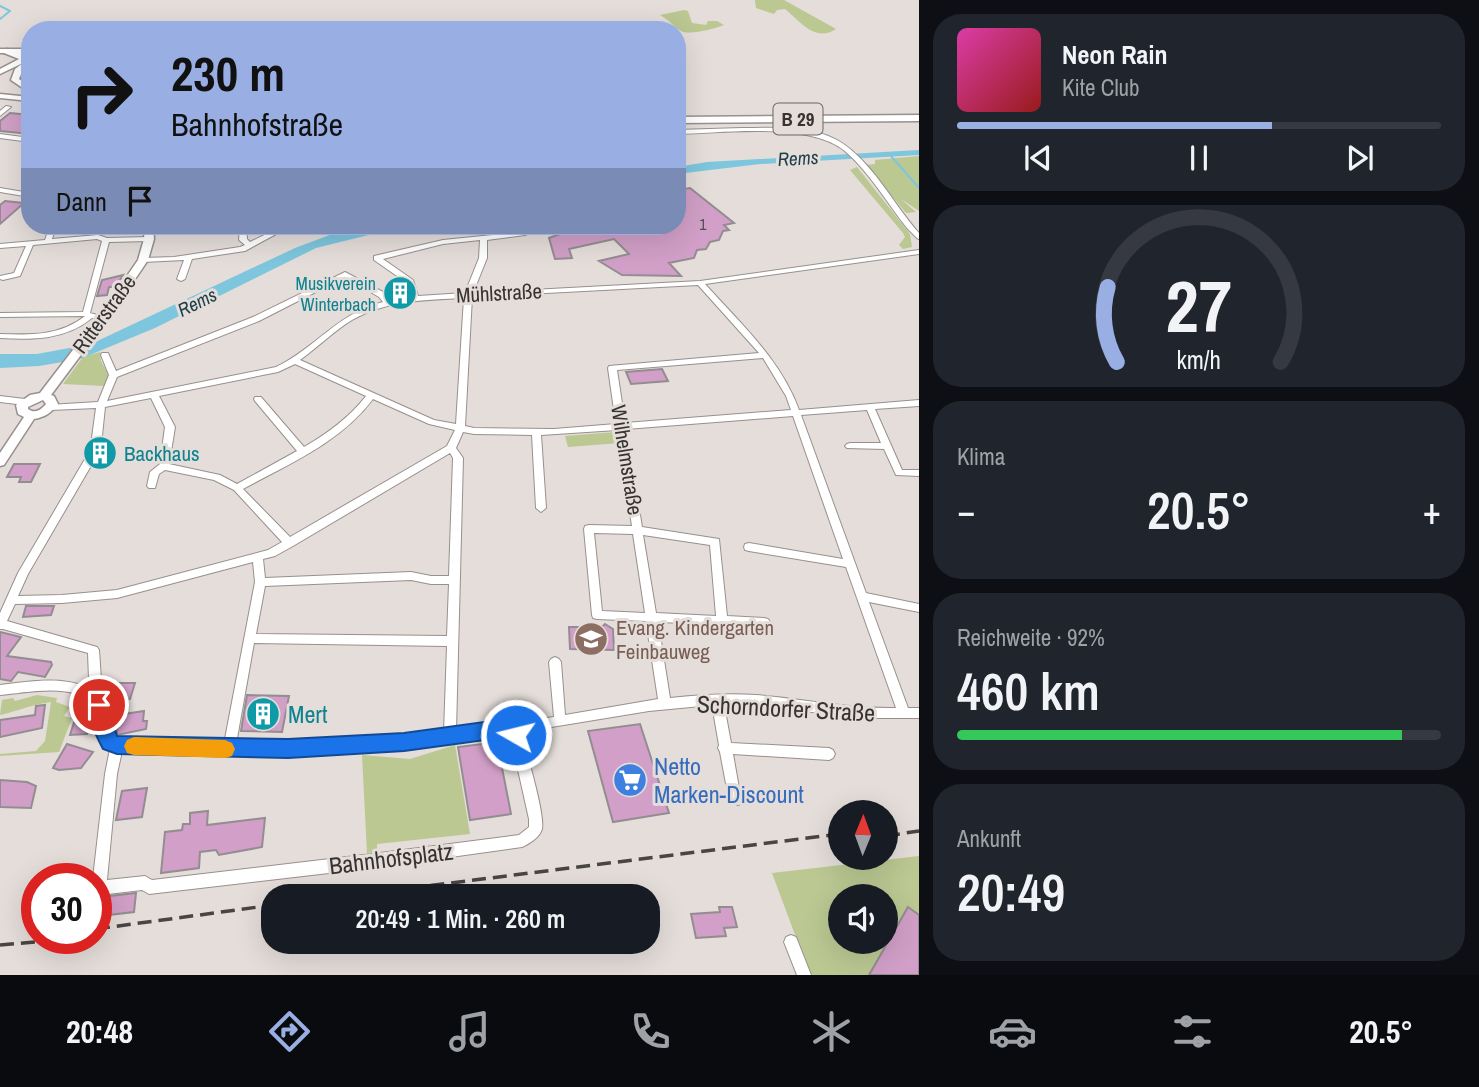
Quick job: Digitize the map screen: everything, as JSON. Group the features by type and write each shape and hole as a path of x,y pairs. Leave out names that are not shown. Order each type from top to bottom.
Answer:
{"highway":[{"path":"4,51 21,56"},
{"path":"0,72 21,61"},
{"path":"21,67 15,80 21,87"},
{"path":"0,94 21,96"},
{"path":"0,94 21,98"},
{"name":"B 29","path":"686,122 919,120"}],"main road":[{"name":"Ritterstraße","path":"47,402 67,366 143,260 149,235"},
{"path":"25,402 47,402 40,414 30,415 22,411 25,402"},
{"path":"0,462 30,415"}],"street":[{"path":"0,114 8,107"},
{"path":"686,132 803,130 826,136 847,148 919,237"},
{"path":"0,136 21,139"},
{"path":"0,190 21,194"},
{"path":"48,243 50,235"},
{"path":"243,235 243,240 250,246"},
{"path":"143,260 189,257 250,246 271,235"},
{"path":"415,298 410,282 377,258 417,247 513,235"},
{"path":"0,246 98,237 106,240 149,239"},
{"path":"13,600 117,594 258,558 289,544 451,448 460,429 468,295 483,258 484,238"},
{"path":"0,336 47,335 79,327 88,315 106,240"},
{"path":"3,278 17,274 30,244"},
{"name":"Mühlstraße","path":"47,402 101,405 278,369 296,361 350,317 387,302 415,298 700,283 919,253"},
{"path":"181,279 189,257"},
{"path":"113,375 256,319 345,274 382,295 387,302"},
{"path":"700,283 765,355 790,396 904,714"},
{"path":"0,315 88,315 102,319"},
{"path":"87,692 95,680 93,650 1,624 23,573 96,445 101,405 113,375 105,355"},
{"name":"Wilhelmstraße","path":"665,704 612,368 765,355"},
{"path":"296,361 432,422 460,429 536,432 919,403"},
{"path":"237,488 328,438 364,407 371,395"},
{"path":"155,396 170,427 164,466"},
{"path":"0,399 25,402"},
{"path":"258,399 302,451"},
{"path":"870,407 899,473 919,473"},
{"path":"536,432 541,508"},
{"path":"850,446 887,446"},
{"path":"450,736 458,458 451,448"},
{"path":"152,486 155,472 164,466 216,477 237,488 289,544"},
{"path":"722,619 715,542 638,530 589,529 597,615 764,622"},
{"path":"749,547 850,564"},
{"path":"229,749 260,582 258,558"},
{"path":"260,582 411,576 431,580 454,580"},
{"path":"862,596 919,608"},
{"path":"249,638 452,641"},
{"path":"555,662 560,721"},
{"path":"0,690 54,685 87,692 99,705 103,729 113,744"},
{"path":"717,700 724,748 733,789 738,799"},
{"name":"Schorndorfer Straße","path":"113,744 229,749 368,745 560,721 665,704 717,700 919,713"},
{"name":"Bahnhofsplatz","path":"113,744 99,888 145,883 149,887 522,841 535,830 536,819 514,727"},
{"path":"724,748 829,754"},
{"path":"791,942 804,975"}],"green space":[{"path":"755,0 784,0 836,29 828,33 815,32 785,9 777,10 774,14 756,8"},
{"path":"684,10 688,11 692,23 706,25 708,21 717,21 724,25 690,33 686,32 686,21 668,21 660,15"},
{"path":"919,156 919,211 901,199 916,212 906,213 866,165 875,164 875,160"},
{"path":"857,167 910,234 912,247 903,249 899,245 905,237 903,233 850,170"},
{"path":"100,352 101,361 110,377 105,386 63,384 83,357"},
{"path":"616,432 620,443 568,447 565,436"},
{"path":"37,695 57,698 56,702 70,707 64,716 72,718 59,752 0,756 36,751 45,741 51,702 0,715 2,700 13,698 15,701"},
{"path":"455,745 470,834 377,844 377,852 367,853 362,755 410,759"},
{"path":"919,856 919,975 810,975 772,873 828,867 828,870 898,870 898,858"}],"water":[{"name":"Rems","path":"919,150 919,155 760,164 686,173 686,166"},
{"name":"Rems","path":"330,235 369,235 316,248 155,328 80,359 39,366 0,368 0,354 37,354 91,344 295,248"}],"building":[{"path":"10,113 21,114 21,133 0,131 0,121"},
{"path":"690,188 734,223 724,225 729,230 723,231 719,240 710,242 706,249 697,250 694,258 669,263 681,276 622,275 599,261 629,254 614,239 569,249 572,258 555,259 549,238 557,235 686,235 686,189"},
{"path":"5,201 21,203 0,224 0,205"},
{"path":"123,275 116,287 109,287 107,295 97,296 102,280"},
{"path":"662,369 668,381 631,384 626,372"},
{"path":"14,464 40,464 31,482 19,482 21,477 7,477"},
{"path":"26,606 54,606 51,615 23,617"},
{"name":"Evang. Kindergarten Feinbauweg","path":"605,624 613,629 614,650 570,649 569,627 587,627 598,631"},
{"path":"0,632 21,637 7,656 51,662 45,677 18,672 11,681 0,679"},
{"path":"114,683 135,683 130,699 110,700"},
{"name":"Mert","path":"247,695 289,696 282,732 241,731"},
{"path":"45,705 42,728 0,737 0,720 35,715 36,706"},
{"path":"79,707 90,707 86,720 90,723 87,734 70,735"},
{"path":"144,711 146,729 117,735 117,715"},
{"name":"Netto Marken-Discount","path":"640,724 669,813 613,822 588,731"},
{"path":"497,742 511,814 470,820 458,747"},
{"path":"67,744 93,752 81,768 53,768"},
{"path":"0,780 27,782 36,786 31,808 0,807"},
{"path":"147,788 142,817 116,820 122,791"},
{"path":"208,811 207,825 265,818 262,847 219,855 216,850 200,852 199,868 161,873 165,832 182,830 183,824 190,824 190,813"},
{"path":"136,893 134,912 112,915 112,896"},
{"path":"719,907 732,907 737,927 724,928 726,936 696,938 691,914 720,912"},
{"path":"908,907 919,915 919,975 869,975 881,954 898,954 898,924"}],"waterway":[{"path":"0,6 10,11 0,19"},
{"path":"891,156 919,188"}],"railway":[{"path":"898,834 919,831"},
{"path":"442,884 828,836"},
{"path":"112,927 261,907"},
{"path":"0,945 21,943"}],"slow traffic":[{"path":"134,746 225,749"}],"place":[{"name":"Musikverein Winterbach","path":"400,293"},
{"name":"Backhaus","path":"100,453"},
{"name":"Evang. Kindergarten Feinbauweg","path":"591,639"},
{"name":"Mert","path":"263,714"},
{"name":"Netto Marken-Discount","path":"630,780"}],"route":[{"path":"99,705 103,729 110,743 117,745 288,749 404,742 514,727 516,735"}]}
